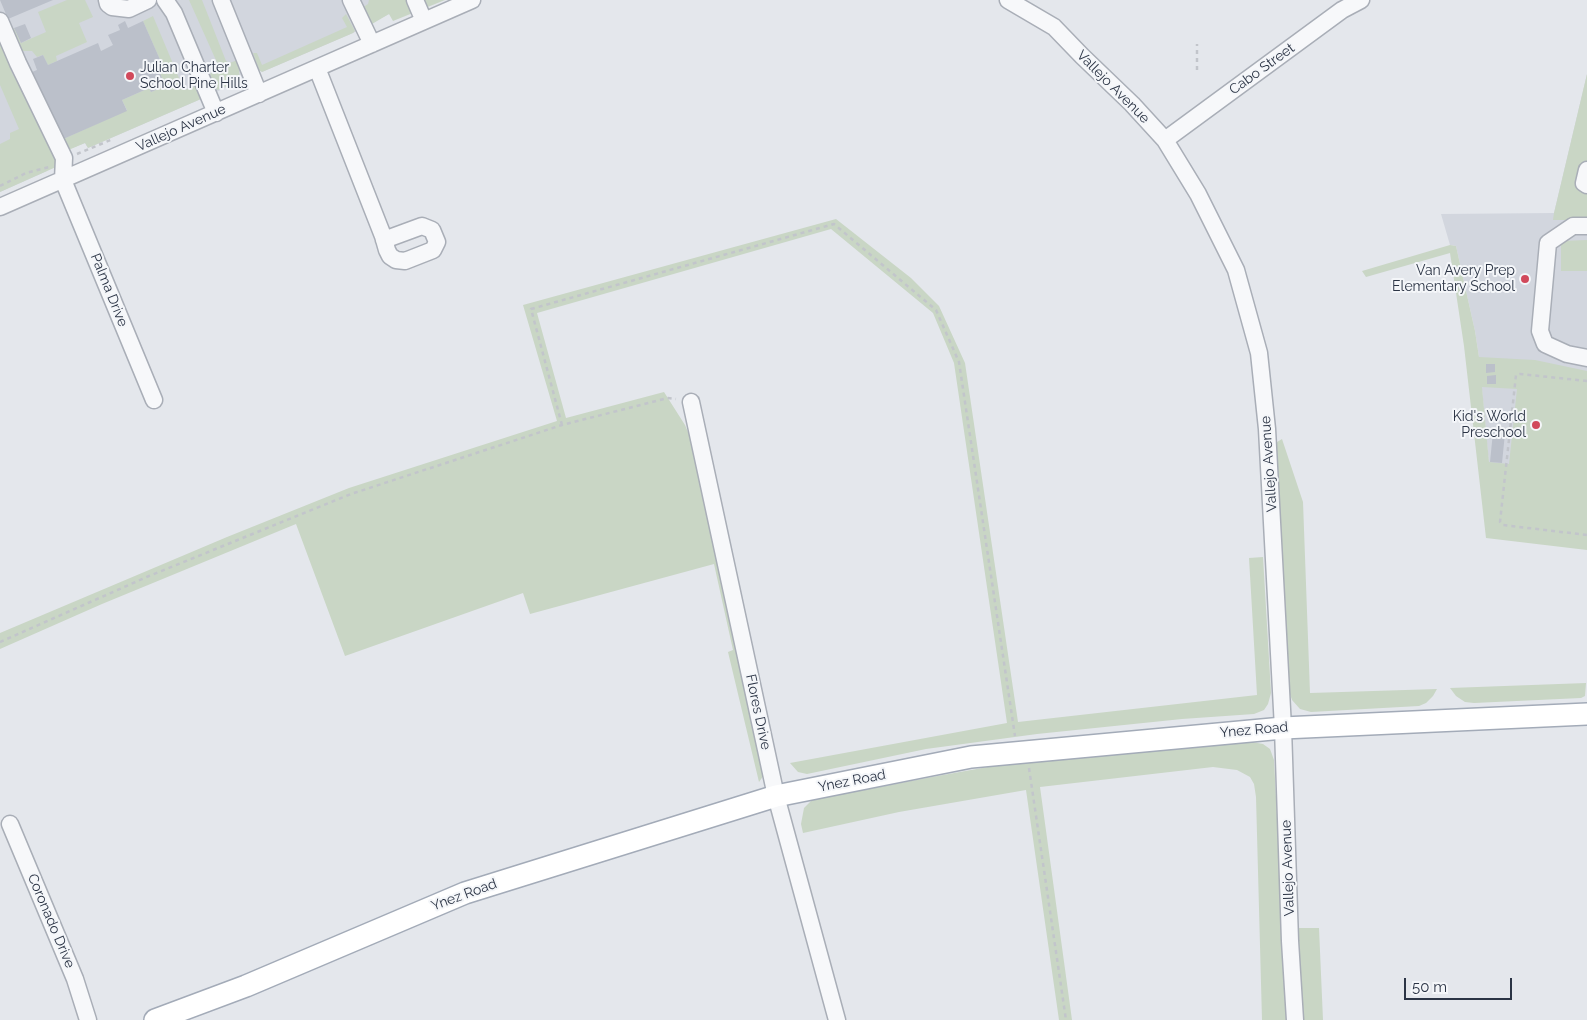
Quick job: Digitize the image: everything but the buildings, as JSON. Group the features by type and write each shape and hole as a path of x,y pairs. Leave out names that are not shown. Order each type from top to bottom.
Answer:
{"main road":[{"name":"Ynez Road","path":"155,1020 246,986 465,893 776,796 971,757 1283,728 1587,714"}],"street":[{"path":"107,0 108,4 112,7 129,9 148,0"},
{"path":"165,0 174,13 216,113"},
{"path":"221,0 259,94"},
{"path":"351,0 372,44"},
{"path":"415,0 424,21"},
{"name":"Vallejo Avenue","path":"0,207 472,0"},
{"name":"Vallejo Avenue","path":"1008,0 1054,27 1132,104 1165,140 1198,194 1236,270 1258,353 1267,429 1283,728 1290,941 1295,1020"},
{"name":"Cabo Street","path":"1165,140 1342,10 1361,0"},
{"name":"Palma Drive","path":"0,21 64,158 64,180 154,400"},
{"path":"317,68 384,240"},
{"path":"1587,170 1584,182 1587,185"},
{"path":"1587,226 1573,226 1548,243 1540,331 1545,344 1567,354 1587,358"},
{"name":"Flores Drive","path":"690,402 776,796 837,1020"},
{"name":"Coronado Drive","path":"10,824 75,979 88,1020"}],"path":[{"path":"1197,44 1197,70"},
{"path":"562,425 531,309 834,224 936,310 959,362 1015,737 1021,752 1028,762 1066,1020"},
{"path":"1587,381 1516,375 1500,522 1503,525 1587,535"},
{"path":"0,642 149,576 351,494 562,425 668,398 690,402"}],"shaded area":[{"name":"Julian Charter School Pine Hills","path":"0,0 384,0 389,14 353,33 262,72 259,70 240,78 240,81 201,99 88,148 85,143 62,152 47,171 0,192"},
{"path":"1587,74 1587,542 1495,529 1475,331 1456,246 1450,245 1441,214 1554,213"}],"green space":[{"path":"67,0 85,0 93,17 79,23 87,42 56,56 57,61 48,65 43,55 37,57 32,51 20,51 13,34 13,29 21,43 46,32 38,12"},
{"path":"189,0 202,0 226,61 229,63 238,60 240,81 217,90 210,74 219,67"},
{"path":"369,0 445,0 393,21 389,14 372,24 367,22 362,8 368,4"},
{"path":"346,14 355,31 353,33 262,72 259,70 253,53 257,53 262,65 347,27 342,18"},
{"path":"153,16 184,90 196,86 201,99 88,148 85,143 66,151 61,140 127,110 122,100 149,88 151,92 165,86 160,73 165,71 143,21"},
{"path":"0,42 13,75 20,81 58,155 56,167 0,192 0,144 10,139 10,133 19,129 0,85"},
{"path":"1587,74 1587,220 1553,220 1554,213"},
{"path":"836,219 911,278 939,306 965,363 1018,722 1257,695 1249,558 1263,557 1271,693 1264,710 1254,714 1182,719 1037,734 926,749 807,774 798,772 790,763 1007,723 954,363 933,313 831,229 537,313 566,418 664,392 685,425 694,446 764,775 759,782 728,652 733,650 714,564 530,614 523,593 345,656 296,524 102,604 0,649 0,633 227,537 349,488 557,421 523,305"},
{"path":"1587,240 1587,271 1561,271 1561,241"},
{"name":"Kid's World Preschool","path":"1450,245 1456,246 1479,357 1535,360 1587,371 1587,550 1486,538 1464,346 1450,253 1366,277 1362,271","holes":["1482,387 1517,389 1509,464 1489,462"]},
{"path":"1282,439 1303,502 1310,693 1437,689 1426,703 1419,706 1311,712 1300,709 1292,700 1289,691 1284,633 1277,451 1277,442"},
{"path":"1586,683 1585,696 1581,698 1474,703 1465,702 1456,696 1450,688"},
{"path":"1252,742 1263,744 1270,749 1274,760 1288,1020 1262,1020 1256,797 1254,784 1250,777 1237,770 1213,767 1040,787 1072,1020 1059,1020 1026,790 899,812 803,833 801,824 804,808 812,800 932,777 999,765"},
{"path":"1296,928 1319,928 1323,1020 1302,1020"}],"place":[{"name":"Julian Charter School Pine Hills","path":"130,76"},
{"name":"Van Avery Prep Elementary School","path":"1525,279"},
{"name":"Kid's World Preschool","path":"1536,425"}]}
